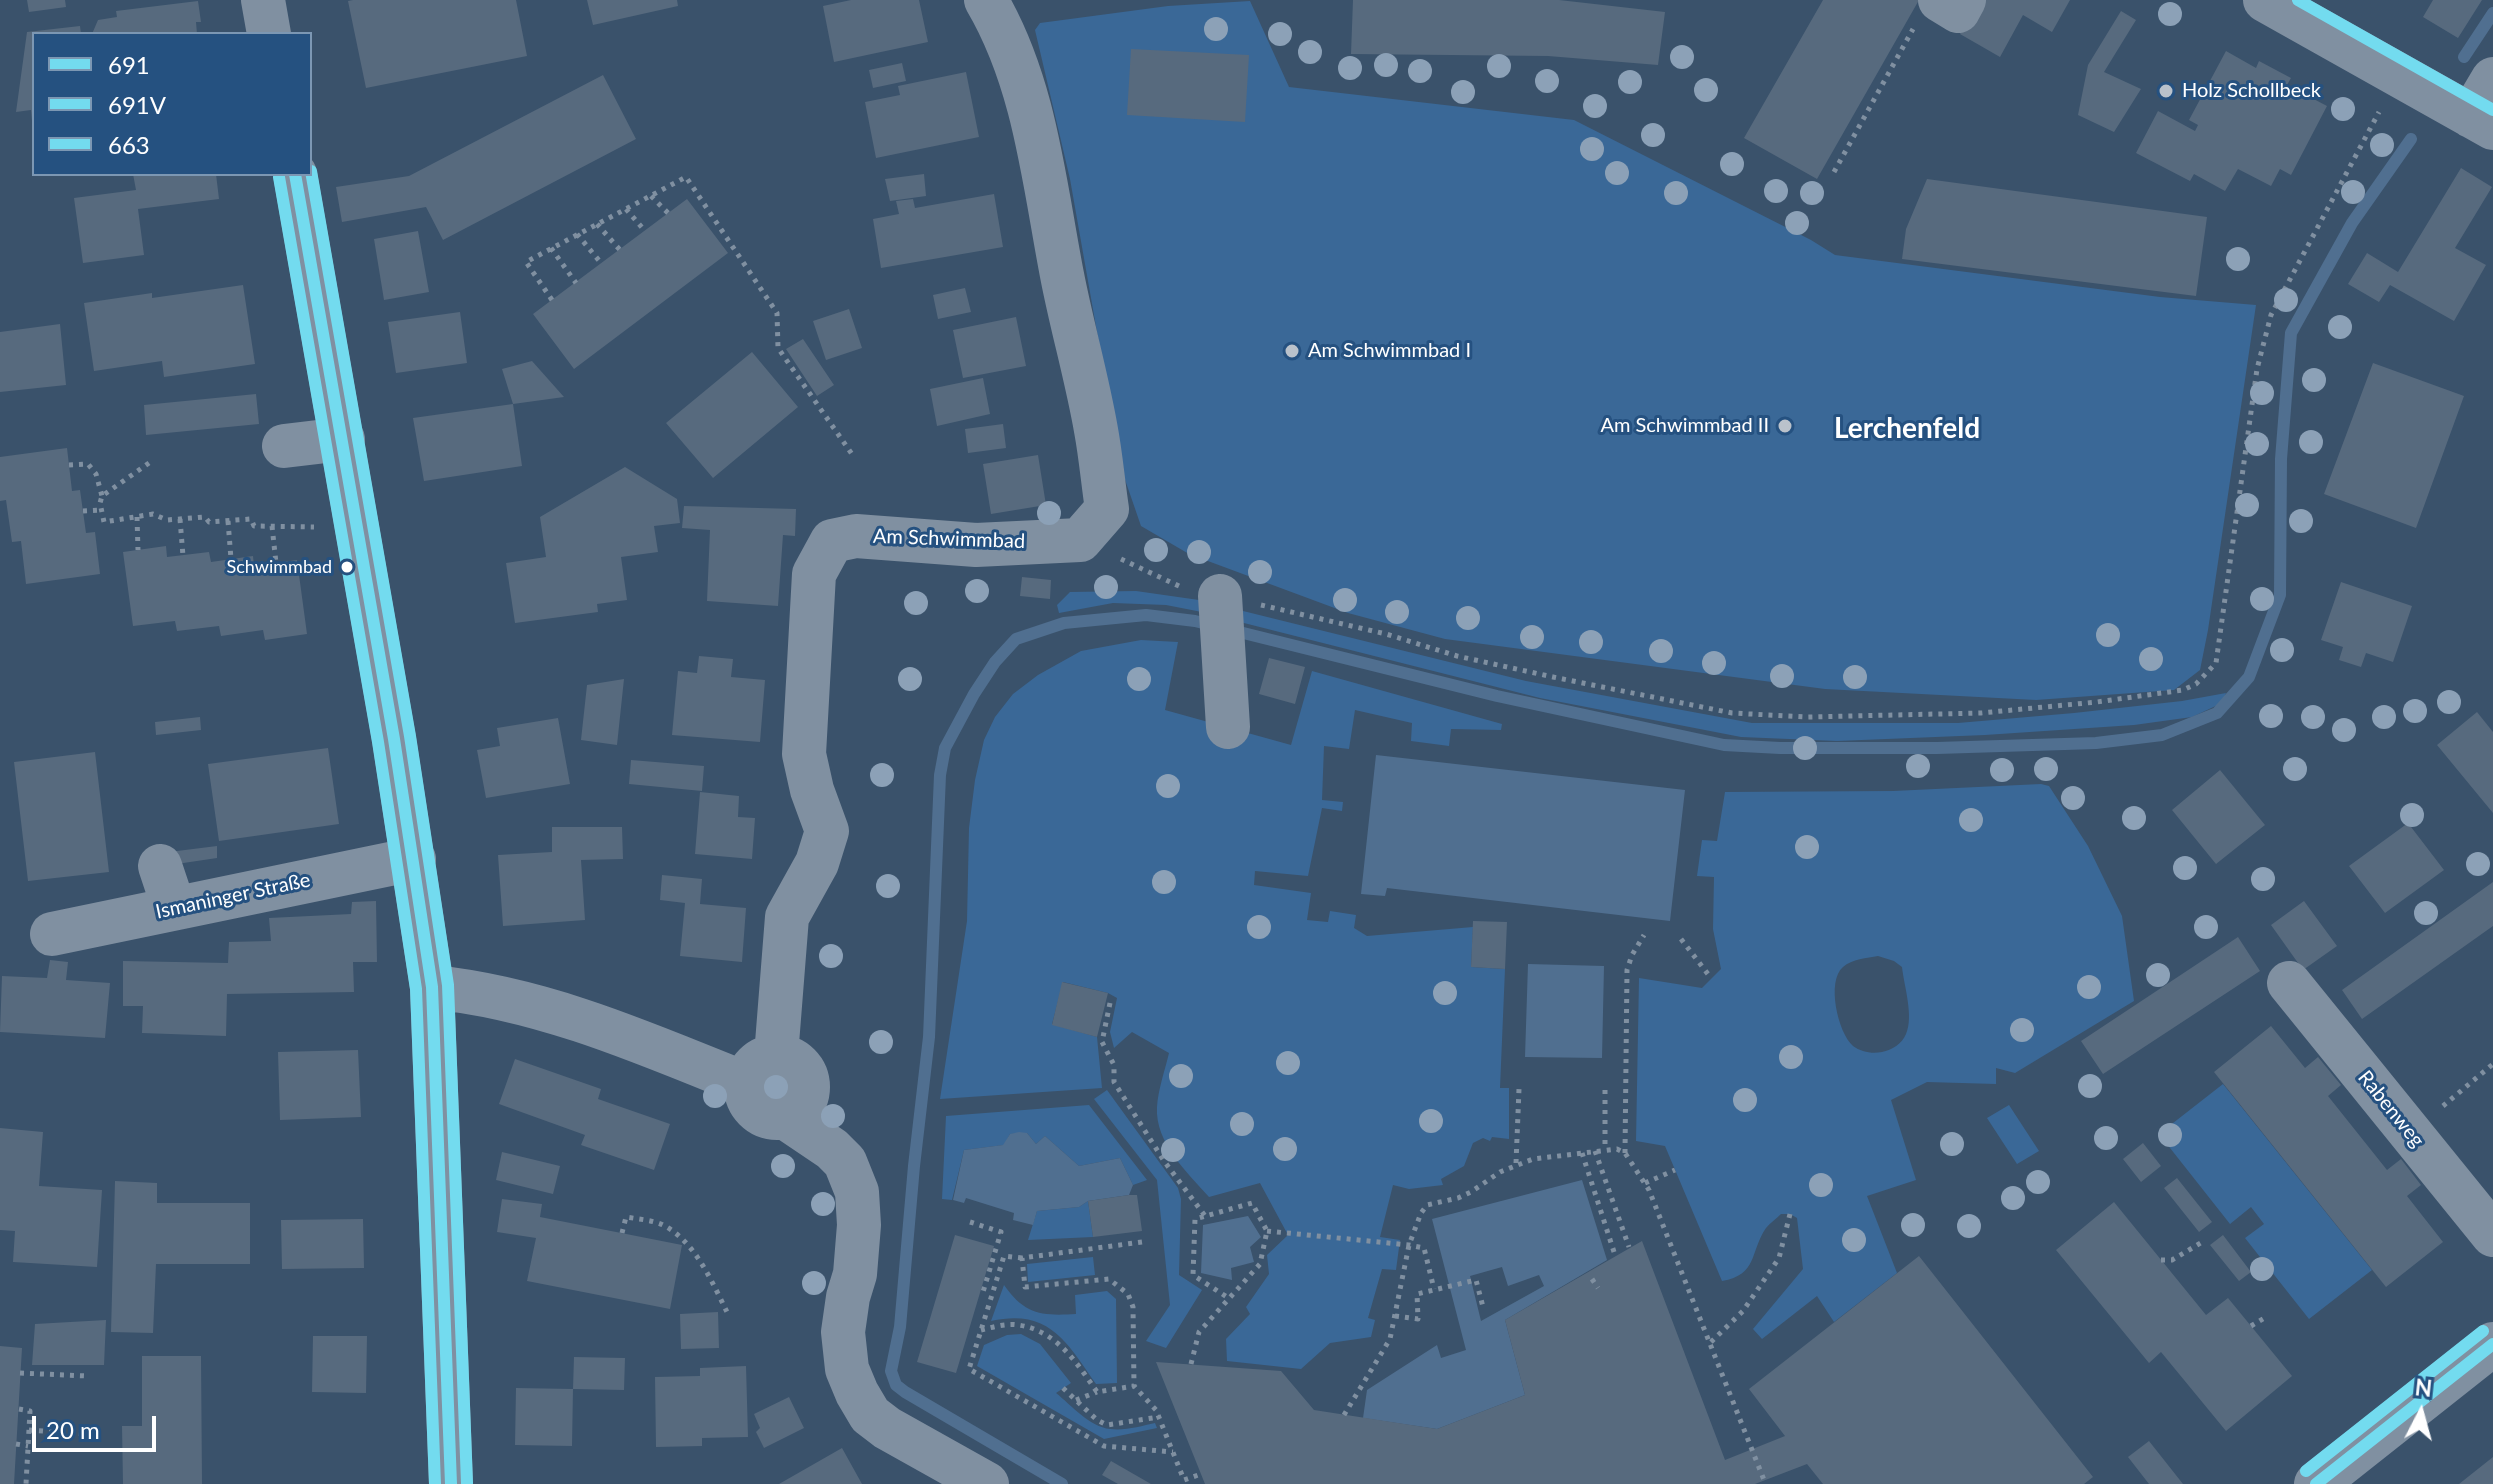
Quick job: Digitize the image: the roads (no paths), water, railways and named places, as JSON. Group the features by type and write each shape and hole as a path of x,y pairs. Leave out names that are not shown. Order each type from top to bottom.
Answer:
{"street":[{"path":"263,0 269,32"},
{"name":"Am Schwimmbad","path":"761,1070 787,917 817,863 827,831 812,790 804,754 814,574 832,541 856,536 976,545 1080,540 1107,509 1096,429 1062,278 1042,165 1023,88 1003,30 986,0"},
{"path":"1927,13 1958,11 1964,0"},
{"path":"2265,0 2482,122 2493,79"},
{"path":"295,176 343,439 374,725 414,859 432,987 451,1484"},
{"path":"284,446 343,439"},
{"path":"1221,615 1228,727"},
{"name":"Ismaninger Straße","path":"52,934 414,859"},
{"path":"160,866 174,908"},
{"name":"Rabenweg","path":"2289,983 2493,1235"},
{"path":"432,987 459,989 570,1017 626,1036 761,1070 747,1095 756,1110 775,1119 786,1118 832,1149 845,1162 857,1192 859,1225 855,1274 843,1332 847,1369 857,1393 870,1415 887,1428 987,1484"},
{"path":"2316,1484 2493,1344"}],"waterway":[{"path":"2464,57 2493,13"},
{"path":"1062,1484 905,1392 896,1385 891,1371 900,1327 929,1037 940,775 945,748 974,694 995,662 1016,639 1064,623 1146,615 1195,621 1497,696 1724,745 1937,748 2096,743 2162,735 2217,713 2249,677 2280,595 2281,459 2291,333 2352,223 2411,139"}],"place":[{"name":"Holz Schollbeck","path":"2166,91"},
{"name":"Am Schwimmbad I","path":"1292,351"},
{"name":"Am Schwimmbad II","path":"1785,426"},
{"name":"Schwimmbad","path":"347,567"}],"district":[{"name":"Lerchenfeld","path":"1907,429"}]}
